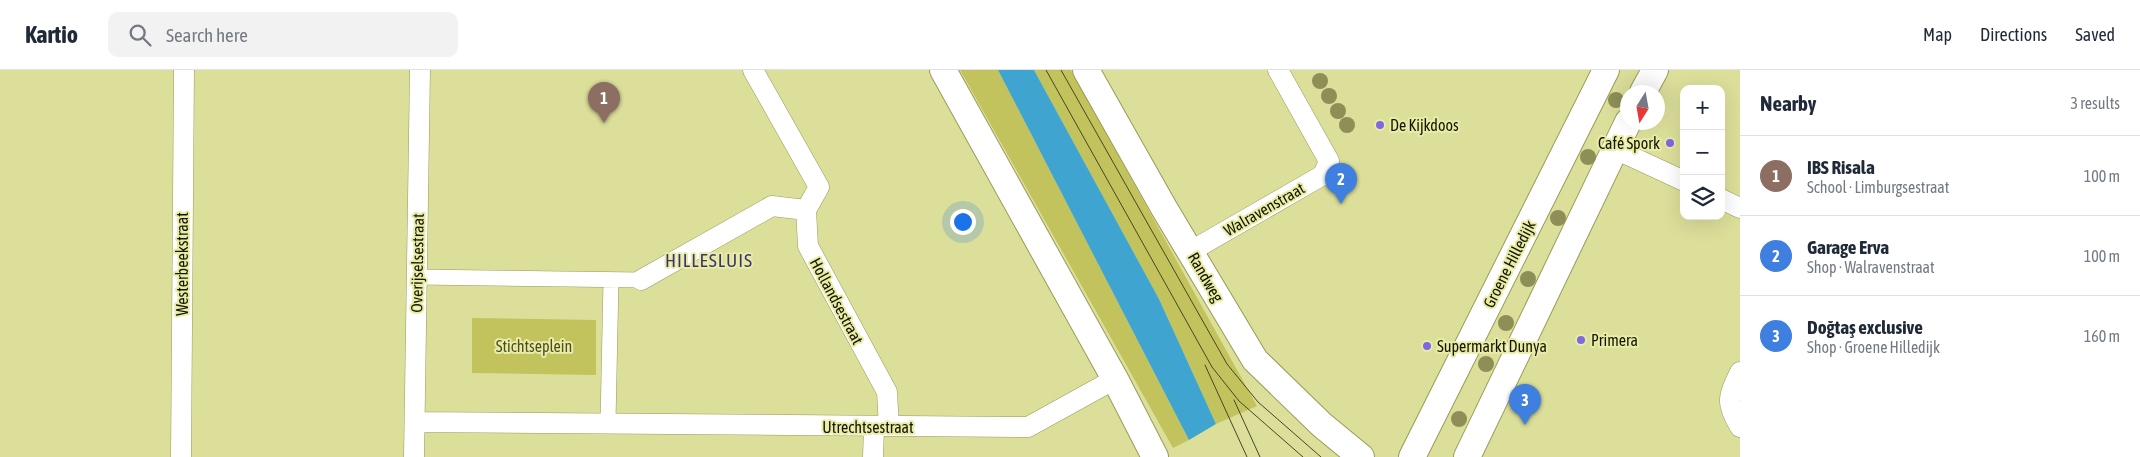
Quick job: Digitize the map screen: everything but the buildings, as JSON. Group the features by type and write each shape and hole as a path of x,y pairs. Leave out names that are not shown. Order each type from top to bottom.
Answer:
{"street":[{"name":"Westerbeekstraat","path":"181,457 184,70"},
{"name":"Overijselsestraat","path":"414,457 420,70"},
{"path":"416,277 642,280 772,206 806,210 819,187 753,70"},
{"path":"943,70 1115,379 1155,457"},
{"name":"Randweg","path":"1086,70 1164,208 1255,360 1322,425 1361,457"},
{"name":"Walravenstraat","path":"1191,251 1323,175 1329,161 1278,70"},
{"name":"Groene Hilledijk","path":"1412,457 1606,70"},
{"path":"1648,85 1655,70"},
{"path":"1467,457 1624,130"},
{"path":"1615,149 1680,180"},
{"path":"1725,201 1740,208"},
{"name":"Hollandsestraat","path":"806,210 808,246 887,392 881,427 873,457"},
{"path":"415,422 608,422 611,280"},
{"path":"1740,372 1732,390 1729,406 1740,426"},
{"name":"Utrechtsestraat","path":"608,422 1028,428 1115,379"}],"green space":[{"path":"960,70 998,70 1189,440 1173,448"},
{"path":"1034,70 1071,70 1257,406 1216,424 1159,299"},
{"name":"Stichtseplein","path":"472,318 596,320 596,375 472,373"}],"water":[{"path":"998,70 1034,70 1159,299 1216,424 1189,440"}],"tram line":[{"path":"1046,70 1212,367 1239,401 1303,457"},
{"path":"1061,70 1227,364 1258,402 1321,457"},
{"path":"1205,365 1247,457"},
{"path":"1234,400 1260,457"}],"place":[{"name":"IBS Risala","path":"604,123"},
{"name":"De Kijkdoos","path":"1380,125"},
{"name":"Café Spork","path":"1670,143"},
{"name":"Garage Erva","path":"1341,204"},
{"name":"Primera","path":"1581,340"},
{"name":"Supermarkt Dunya","path":"1427,346"},
{"name":"Doğtaş exclusive","path":"1525,425"}],"district":[{"name":"HILLESLUIS","path":"709,260"}]}
